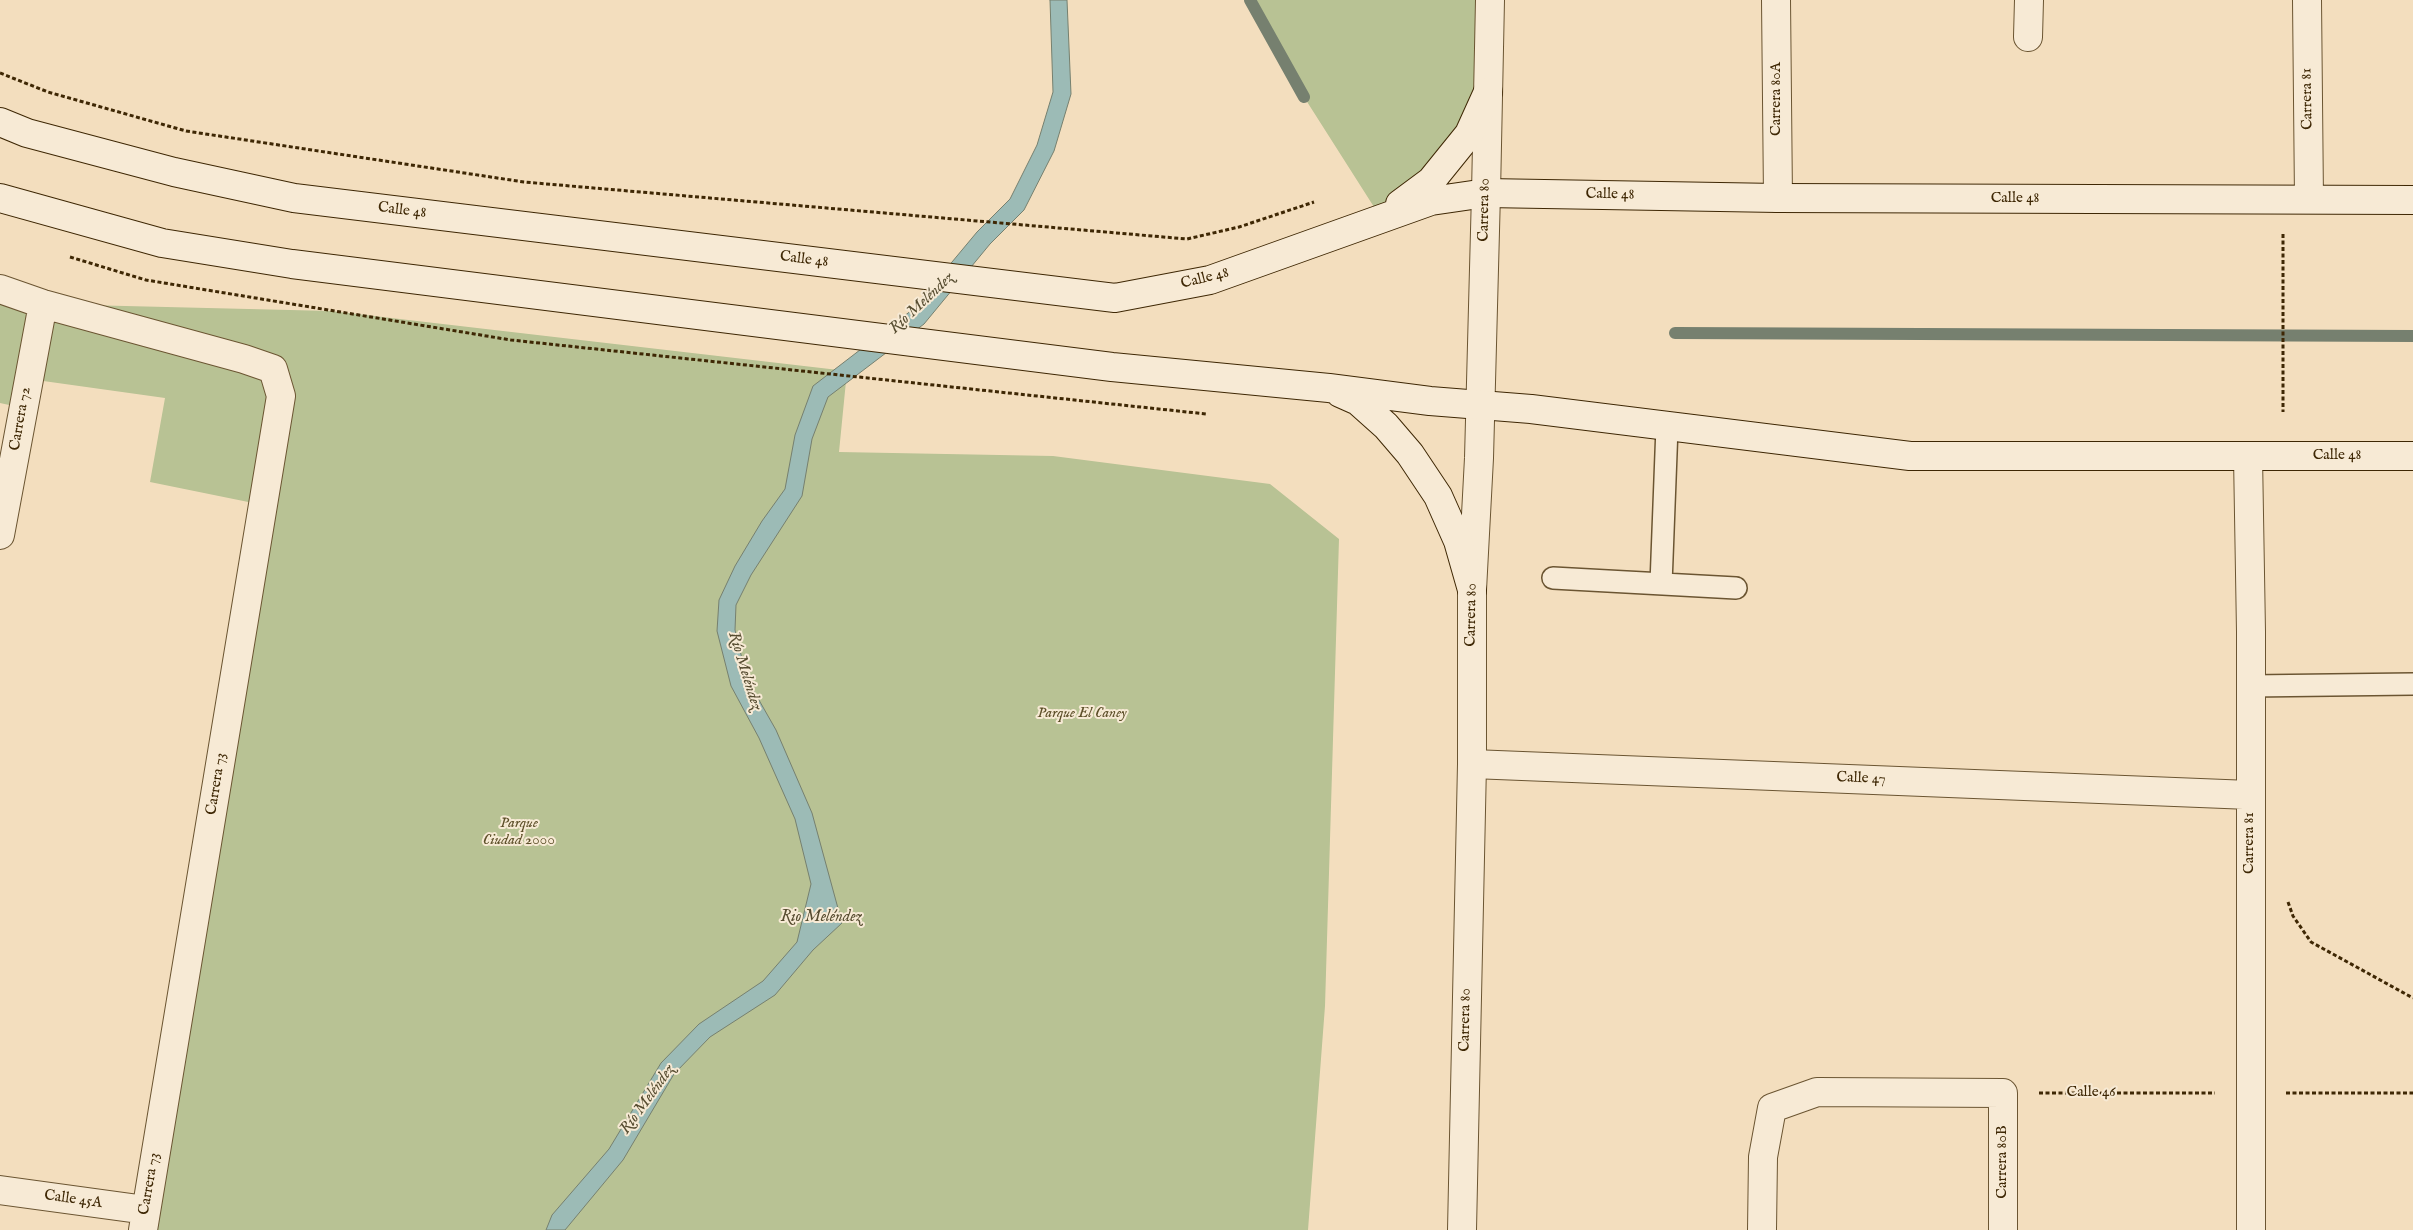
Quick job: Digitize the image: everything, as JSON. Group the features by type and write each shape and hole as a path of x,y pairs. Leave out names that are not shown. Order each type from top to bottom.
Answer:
{"main road":[{"name":"Carrera 80","path":"1462,1230 1472,764 1472,590 1480,406 1490,0"},
{"name":"Carrera 80A","path":"1776,0 1778,198"},
{"path":"2028,36 2029,0"},
{"name":"Carrera 81","path":"2307,0 2309,199"},
{"path":"1381,218 1431,181 1469,134 1488,92"},
{"name":"Calle 48","path":"0,122 27,133 174,172 294,198 1115,298 1210,280 1431,201 1486,193 1778,198 2413,200"},
{"name":"Calle 48","path":"0,198 162,243 292,264 1112,367 1329,388 1480,406 1532,409 1910,456 2413,456"},
{"path":"0,288 43,304"},
{"name":"Carrera 73","path":"43,304 244,359 273,369 281,396 144,1220"},
{"name":"Carrera 72","path":"0,534 43,304"},
{"path":"1329,388 1358,401 1386,426 1410,454 1442,505 1458,541 1472,590"},
{"name":"Carrera 81","path":"2248,456 2251,1230"},
{"name":"Calle 47","path":"1472,764 2250,795"},
{"path":"1762,1230 1763,1157 1772,1108 1817,1092 2003,1093"},
{"name":"Carrera 80B","path":"2003,1093 2003,1230"},
{"name":"Calle 45A","path":"0,1190 144,1220"}],"lane":[{"path":"1661,584 1667,426"},
{"path":"1553,578 1736,588"},
{"path":"2250,686 2413,684"}],"path":[{"path":"0,73 48,92 186,131 524,182 1187,239 1239,227 1318,201"},
{"path":"2282,250 2283,412"},
{"path":"511,340 1167,412 1214,415"},
{"path":"2285,893 2293,916 2311,942 2413,998"},
{"name":"Calle 46","path":"2003,1093 2413,1093"}],"green space":[{"path":"1250,0 1490,0 1469,134 1381,218 1304,97"},
{"path":"0,289 43,304 331,311 847,371 839,452 1053,456 1270,484 1339,539 1325,1006 1308,1230 143,1230 263,505 150,482 165,398 29,379 23,408 0,403"}],"water":[{"name":"Rio Meléndez","path":"1050,0 1067,0 1071,94 1054,151 1024,210 990,244 924,324 828,397 812,439 802,496 751,575 736,605 735,630 747,679 776,730 812,813 842,923 813,950 775,995 710,1037 674,1074 623,1160 565,1230 546,1230 552,1215 609,1149 661,1063 699,1024 763,981 797,942 811,884 795,819 759,738 731,686 717,631 719,600 735,566 762,521 785,489 795,435 813,386 912,310 977,232 1010,199 1037,145 1053,92"}],"waterway":[{"path":"1250,0 1304,97"},
{"path":"1675,333 2413,336"}],"water label":[{"name":"Río Meléndez","path":"922,304"},
{"name":"Río Meléndez","path":"744,671"},
{"name":"Río Meléndez","path":"648,1100"}],"park label":[{"name":"Parque El Caney","path":"1082,714"},
{"name":"Parque Ciudad 2000","path":"519,832"}]}
